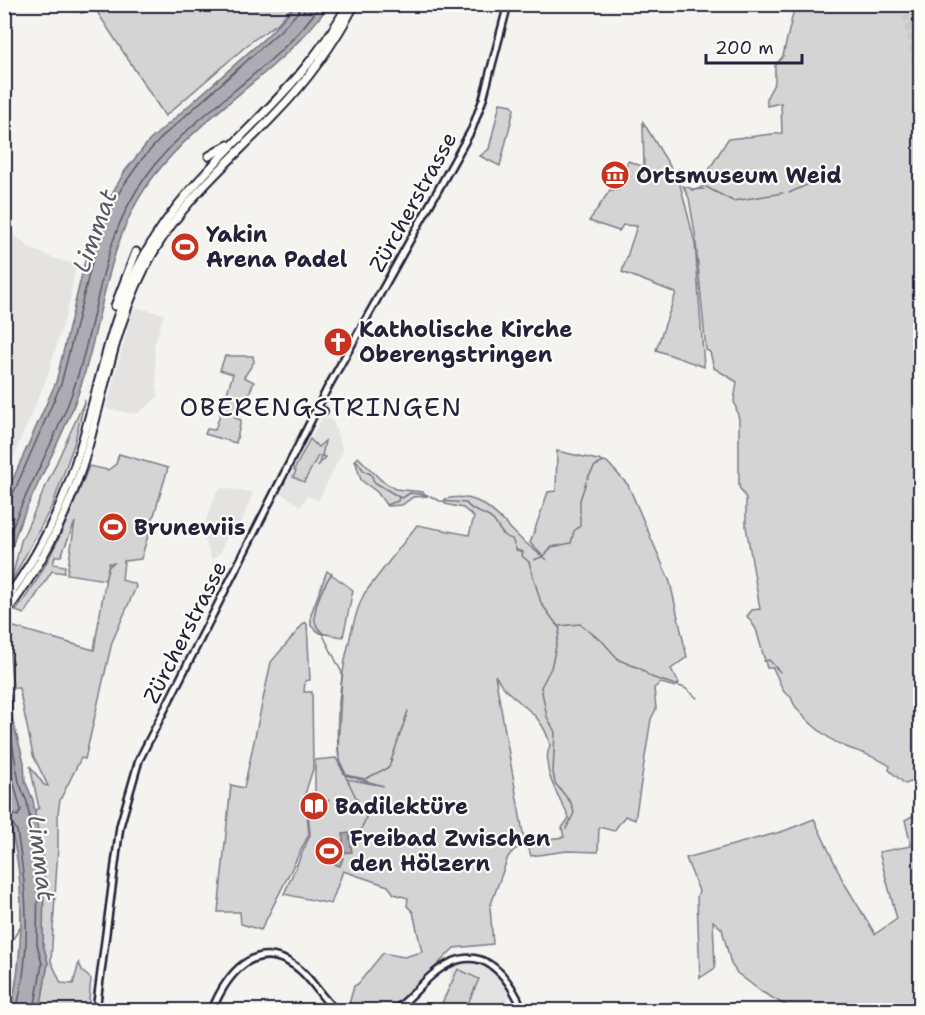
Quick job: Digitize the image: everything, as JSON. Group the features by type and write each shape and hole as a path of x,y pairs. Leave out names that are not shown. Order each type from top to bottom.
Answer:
{"highway":[{"path":"4,602 39,548 64,497 91,411 116,317 146,251 186,195 310,64 348,4"},
{"path":"4,615 44,555 74,490 119,330 136,285 153,252 197,193 300,87 330,46 355,4"},
{"path":"209,156 224,149 256,123"},
{"path":"91,411 110,322 136,252"}],"main road":[{"name":"Zürcherstrasse","path":"96,1011 120,826 139,760 314,414 472,129 483,99 508,4"},
{"path":"314,414 324,411"},
{"path":"212,1011 223,986 232,973 246,962 267,958 280,959 296,966 336,1011"},
{"path":"395,1011 442,967 471,959 487,962 499,970 509,982 522,1011"}],"shaded area":[{"path":"86,4 294,5 278,23 252,41 165,116 96,10 81,13"},
{"path":"795,5 920,5 920,797 911,782 905,784 889,770 890,766 874,757 839,744 822,733 799,711 791,697 784,692 773,668 767,668 756,629 747,616 752,610 760,609 746,526 746,498 739,487 739,419 734,401 737,382 714,368 710,352 706,350 695,233 689,198 683,186 696,190 706,185 710,168 728,139 782,133 781,103 767,106 767,97 775,82 775,66 783,56"},
{"path":"500,103 512,105 514,109 500,166 480,156 489,149"},
{"path":"643,122 679,181 695,243 704,367 656,350 676,293 622,272 637,226 623,225 619,231 589,221 610,190 618,190 628,161 644,167"},
{"path":"5,227 30,248 55,259 76,264 69,304 47,377 5,477"},
{"path":"138,308 164,314 154,346 158,397 137,414 106,409 132,312"},
{"path":"225,356 253,356 254,362 244,377 254,382 243,407 239,406 235,418 241,420 236,443 205,434 207,429 215,430 233,374 220,370"},
{"path":"85,400 74,444 53,504 11,582 21,541"},
{"path":"323,416 333,421 343,451 318,501 307,496 301,506 280,493"},
{"path":"310,439 318,447 325,441 322,456 325,457 318,466 321,456 318,456 304,482 293,477 296,471 294,470"},
{"path":"557,451 607,462 628,485 670,582 687,657 671,669 679,683 675,687 661,683 654,688 656,709 651,719 635,820 625,816 614,831 599,827 598,852 567,851 531,856 527,843 529,841 564,837 562,828 569,818 549,774 547,764 550,745 546,733 533,714 509,693 495,675 525,844 514,850 508,857 490,907 493,944 454,948 396,1006 386,1010 353,1010 348,1008 354,986 383,953 404,957 422,952 413,912 407,906 408,898 394,894 388,886 343,871 331,904 284,894 310,835 307,799 313,799 314,803 328,800 315,795 315,760 336,758 347,779 384,786 348,776 341,762 338,716 341,687 345,659 358,610 364,594 417,525 469,535 474,517 463,508 445,504 445,499 469,498 488,507 547,560 530,543 548,492 556,491"},
{"path":"119,454 168,468 141,559 124,561 122,580 135,584 136,587 112,642 85,759 81,758 60,800 58,813 51,961 61,983 73,984 79,963 83,972 91,979 88,1010 40,1010 48,963 43,944 44,867 34,814 34,811 39,808 30,766 44,785 48,786 33,755 19,688 13,688 7,625 94,650 106,577 109,566 114,563 109,563 105,580 67,574 75,522 61,556 55,556 53,564 65,566 64,573 52,571 24,614 16,611 49,559 89,466 108,470 116,464"},
{"path":"358,457 381,480 395,489 423,492 427,496 413,497 402,505 387,506 377,492 361,480 355,460"},
{"path":"222,488 253,492 240,526 233,538 227,536 220,554 218,553 214,560 211,558 202,531 217,491"},
{"path":"327,571 353,590 343,637 320,633 311,626 311,614"},
{"path":"305,622 307,624 310,680 305,681 304,692 312,692 313,769 305,794 309,834 261,930 241,924 240,912 218,912 231,785 244,788 271,662"},
{"path":"920,812 920,1010 794,1010 762,992 737,973 731,964 722,929 713,921 715,968 700,978 697,897 699,891 686,858 784,831 814,819 843,881 875,934 897,919 879,852 911,846 905,820"},
{"path":"475,963 496,972 507,984 512,994 500,1010 437,1010 450,982 451,966"},
{"path":"458,969 479,979 465,1010 439,1010"}],"water":[{"name":"Limmat","path":"297,4 329,5 289,51 196,131 174,153 137,201 115,255 77,397 19,526 5,578 5,497 56,382 87,253 108,201 125,171 149,141 267,36"},
{"name":"Limmat","path":"4,679 11,697 13,722 24,762 25,781 33,800 44,867 43,944 48,963 40,1010 10,1010 18,969 21,899 16,855 12,835 5,818"},
{"path":"349,833 352,852 339,853 338,856 343,858 340,866 328,862 336,839 343,842 343,834"}],"waterway":[{"path":"789,193 822,178 839,180"},
{"path":"706,187 733,201 783,193"},
{"path":"691,190 704,189"},
{"path":"356,460 364,471 371,474 374,482 399,497 402,498 410,493 428,495"},
{"path":"587,479 595,466 604,462"},
{"path":"580,513 580,500 586,482"},
{"path":"430,496 440,501 466,503 472,509 491,518 503,535 512,539 514,544"},
{"path":"386,505 398,501 399,497"},
{"path":"545,555 552,547 571,543 574,531 580,526 580,515"},
{"path":"515,546 516,550 523,552 522,556 529,562 541,603 560,629 551,668 541,687 547,717 555,732 553,772 555,783 571,803 574,813 566,829"},
{"path":"534,560 544,556"},
{"path":"318,628 315,622 316,608 321,592 332,573"},
{"path":"559,626 580,624 603,642 619,660 641,669 651,677 685,688 697,698"},
{"path":"319,629 324,635"},
{"path":"324,637 342,673 338,749 339,761 345,775 365,779 389,767 408,711"},
{"path":"764,661 769,660 780,672"},
{"path":"347,779 366,818 355,843"},
{"path":"4,952 20,928"}],"tunnel":[{"path":"904,4 920,83"}],"place":[{"name":"Ortsmuseum Weid","path":"615,175"},
{"name":"Yakin Arena Padel","path":"185,247"},
{"name":"Katholische Kirche Oberengstringen","path":"338,342"},
{"name":"Brunewiis","path":"113,527"},
{"name":"Badilektüre","path":"314,806"},
{"name":"Freibad Zwischen den Hölzern","path":"329,851"}],"district":[{"name":"OBERENGSTRINGEN","path":"321,406"}]}
